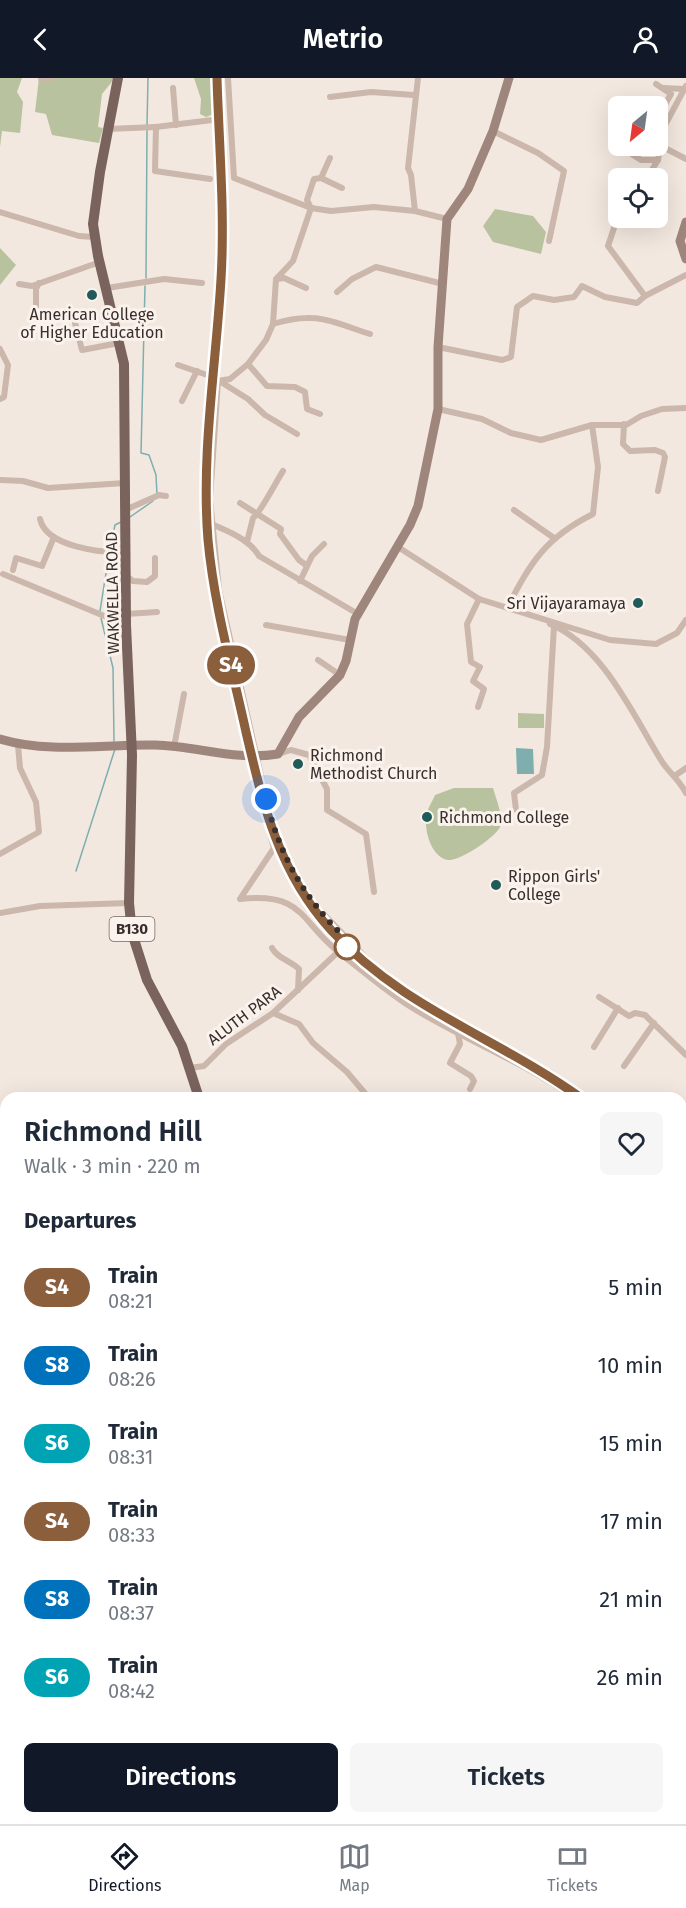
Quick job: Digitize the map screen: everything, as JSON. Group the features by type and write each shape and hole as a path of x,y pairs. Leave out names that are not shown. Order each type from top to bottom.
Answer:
{"main road":[{"name":"WAKWELLA ROAD","path":"118,78 94,206 94,237 124,364 125,524 116,552 126,575 131,746 129,903 132,933 147,980 182,1046 197,1092"}],"street":[{"path":"41,79 51,78"},
{"path":"228,78 234,178 311,208 332,211 374,207 416,211 447,219"},
{"path":"416,211 408,168 414,95 418,78"},
{"path":"278,754 300,717 340,675 358,614 413,520 424,489 438,409 438,347 447,219 468,189 493,131 508,78"},
{"path":"656,84 671,94 668,99"},
{"path":"173,88 176,125"},
{"path":"663,88 685,88 668,120"},
{"path":"330,97 370,92 414,95"},
{"path":"107,129 156,127 212,120"},
{"path":"156,127 155,171 210,179"},
{"path":"493,131 538,153 564,171 549,241"},
{"path":"668,150 686,159"},
{"path":"635,156 640,160 658,160"},
{"path":"653,168 659,156"},
{"path":"321,178 330,158"},
{"path":"218,381 230,379 248,364 266,340 273,324 276,279 293,261 311,208 307,200 314,179 321,178 342,188"},
{"path":"0,212 79,236 94,237"},
{"path":"686,222 680,240 686,259"},
{"path":"614,228 608,246 645,296"},
{"path":"19,284 32,286 100,262"},
{"path":"337,292 352,279 375,267 443,284"},
{"path":"438,347 502,360 511,357 517,324 517,307 533,296 554,300 574,297 582,286 604,297 637,303 645,296 686,275"},
{"path":"276,279 284,278 306,288"},
{"path":"107,288 164,279 202,283"},
{"path":"36,308 36,289 39,283"},
{"path":"273,324 299,316 310,316 370,334"},
{"path":"74,319 82,350 120,343"},
{"path":"0,349 8,365 4,397 0,399"},
{"path":"248,364 267,386 295,387 305,392 307,409 320,414"},
{"path":"178,365 218,381 248,399 265,415 297,434"},
{"path":"182,401 197,371"},
{"path":"218,381 212,448 211,524 219,590 274,848 240,899 260,897 291,906 303,913 338,952 410,1006 458,1033 519,1062 565,1092"},
{"path":"438,409 482,419 511,433 541,440 592,425 626,425 662,409 686,408"},
{"path":"624,424 623,444 630,451 654,450 663,453 665,457 658,491"},
{"path":"507,608 530,563 570,525 593,514 598,467 592,425"},
{"path":"247,542 253,518 258,515 266,497 283,471"},
{"path":"0,480 23,481 48,488 125,483"},
{"path":"125,510 160,496"},
{"path":"240,503 281,530 280,534 299,561 306,565"},
{"path":"514,510 554,538"},
{"path":"40,519 48,535 79,548 116,552"},
{"path":"211,524 247,542 255,548 259,556 358,614"},
{"path":"13,570 16,558 42,566 54,537"},
{"path":"300,581 306,565 324,544"},
{"path":"398,547 480,599 610,640 656,644 677,633 686,620"},
{"path":"126,575 134,581 147,582 154,576 155,558"},
{"path":"3,574 100,613 126,620 157,612"},
{"path":"478,707 484,689 472,681 480,667 471,662 467,624 480,599"},
{"path":"516,611 554,626 580,645 617,684 663,763 676,775 686,793"},
{"path":"266,625 350,640"},
{"path":"516,810 514,793 542,775 547,747 554,626"},
{"path":"318,660 340,675"},
{"path":"174,747 184,694"},
{"path":"0,739 18,745 53,749 174,747 253,758 291,750 309,755 327,789 327,810 366,834 375,892"},
{"path":"0,854 39,832 36,802 20,768 18,745"},
{"path":"253,758 271,820 286,858 304,894 335,928 374,966 416,998 456,1023 551,1073 577,1092"},
{"path":"676,775 686,768"},
{"path":"0,913 40,906 129,903"},
{"path":"272,948 274,953 292,962 299,969 298,990"},
{"name":"ALUTH PARA","path":"190,1068 204,1066 226,1044 273,1013 338,952"},
{"path":"599,997 629,1016 635,1013 645,1015 686,1054"},
{"path":"594,1047 618,1008"},
{"path":"273,1013 299,1024 313,1043 347,1072 364,1092"},
{"path":"624,1066 654,1023"},
{"path":"458,1033 460,1044 450,1063 471,1076 474,1081 470,1089"}],"green space":[{"path":"0,78 22,78 17,92 23,102 20,133 2,131 0,147"},
{"path":"39,78 115,78 102,94 98,127 103,128 99,143 52,135 46,114 35,112"},
{"path":"194,78 214,78 214,114 206,117 200,114 201,99"},
{"path":"495,209 533,216 546,232 541,254 493,242 483,226"},
{"path":"0,248 16,265 0,285"},
{"path":"518,713 544,714 544,728 518,728"},
{"path":"454,788 493,788 501,825 493,835 469,853 448,860 442,858 432,847 427,833 426,818 435,795"}],"water":[{"path":"516,748 533,749 534,774 517,774"}],"waterway":[{"path":"147,125 148,78"},
{"path":"146,278 147,130"},
{"path":"145,286 141,453 149,455 156,475 157,495"},
{"path":"130,517 153,501"},
{"path":"110,549 115,525 121,522"},
{"path":"100,611 109,554"},
{"path":"101,618 113,668 114,741"},
{"path":"76,871 115,749"}],"railway":[{"path":"217,78 222,254 207,442 208,540 214,588 229,660 267,814 276,840 300,889 316,912 335,935 363,962 423,1005 518,1058 572,1092"}],"train":[{"name":"S4","path":"217,78 222,245 206,478 208,538 220,616 252,758 272,831 302,896 332,932 366,964 413,1000 536,1068 573,1092"}],"place":[{"name":"American College of Higher Education","path":"92,295"},
{"name":"Sri Vijayaramaya","path":"638,603"},
{"name":"Richmond Methodist Church","path":"298,764"},
{"name":"Richmond College","path":"427,817"},
{"name":"Rippon Girls' College","path":"496,885"}],"route":[{"path":"266,799 271,820 286,858 304,894 348,941 347,947"}]}
